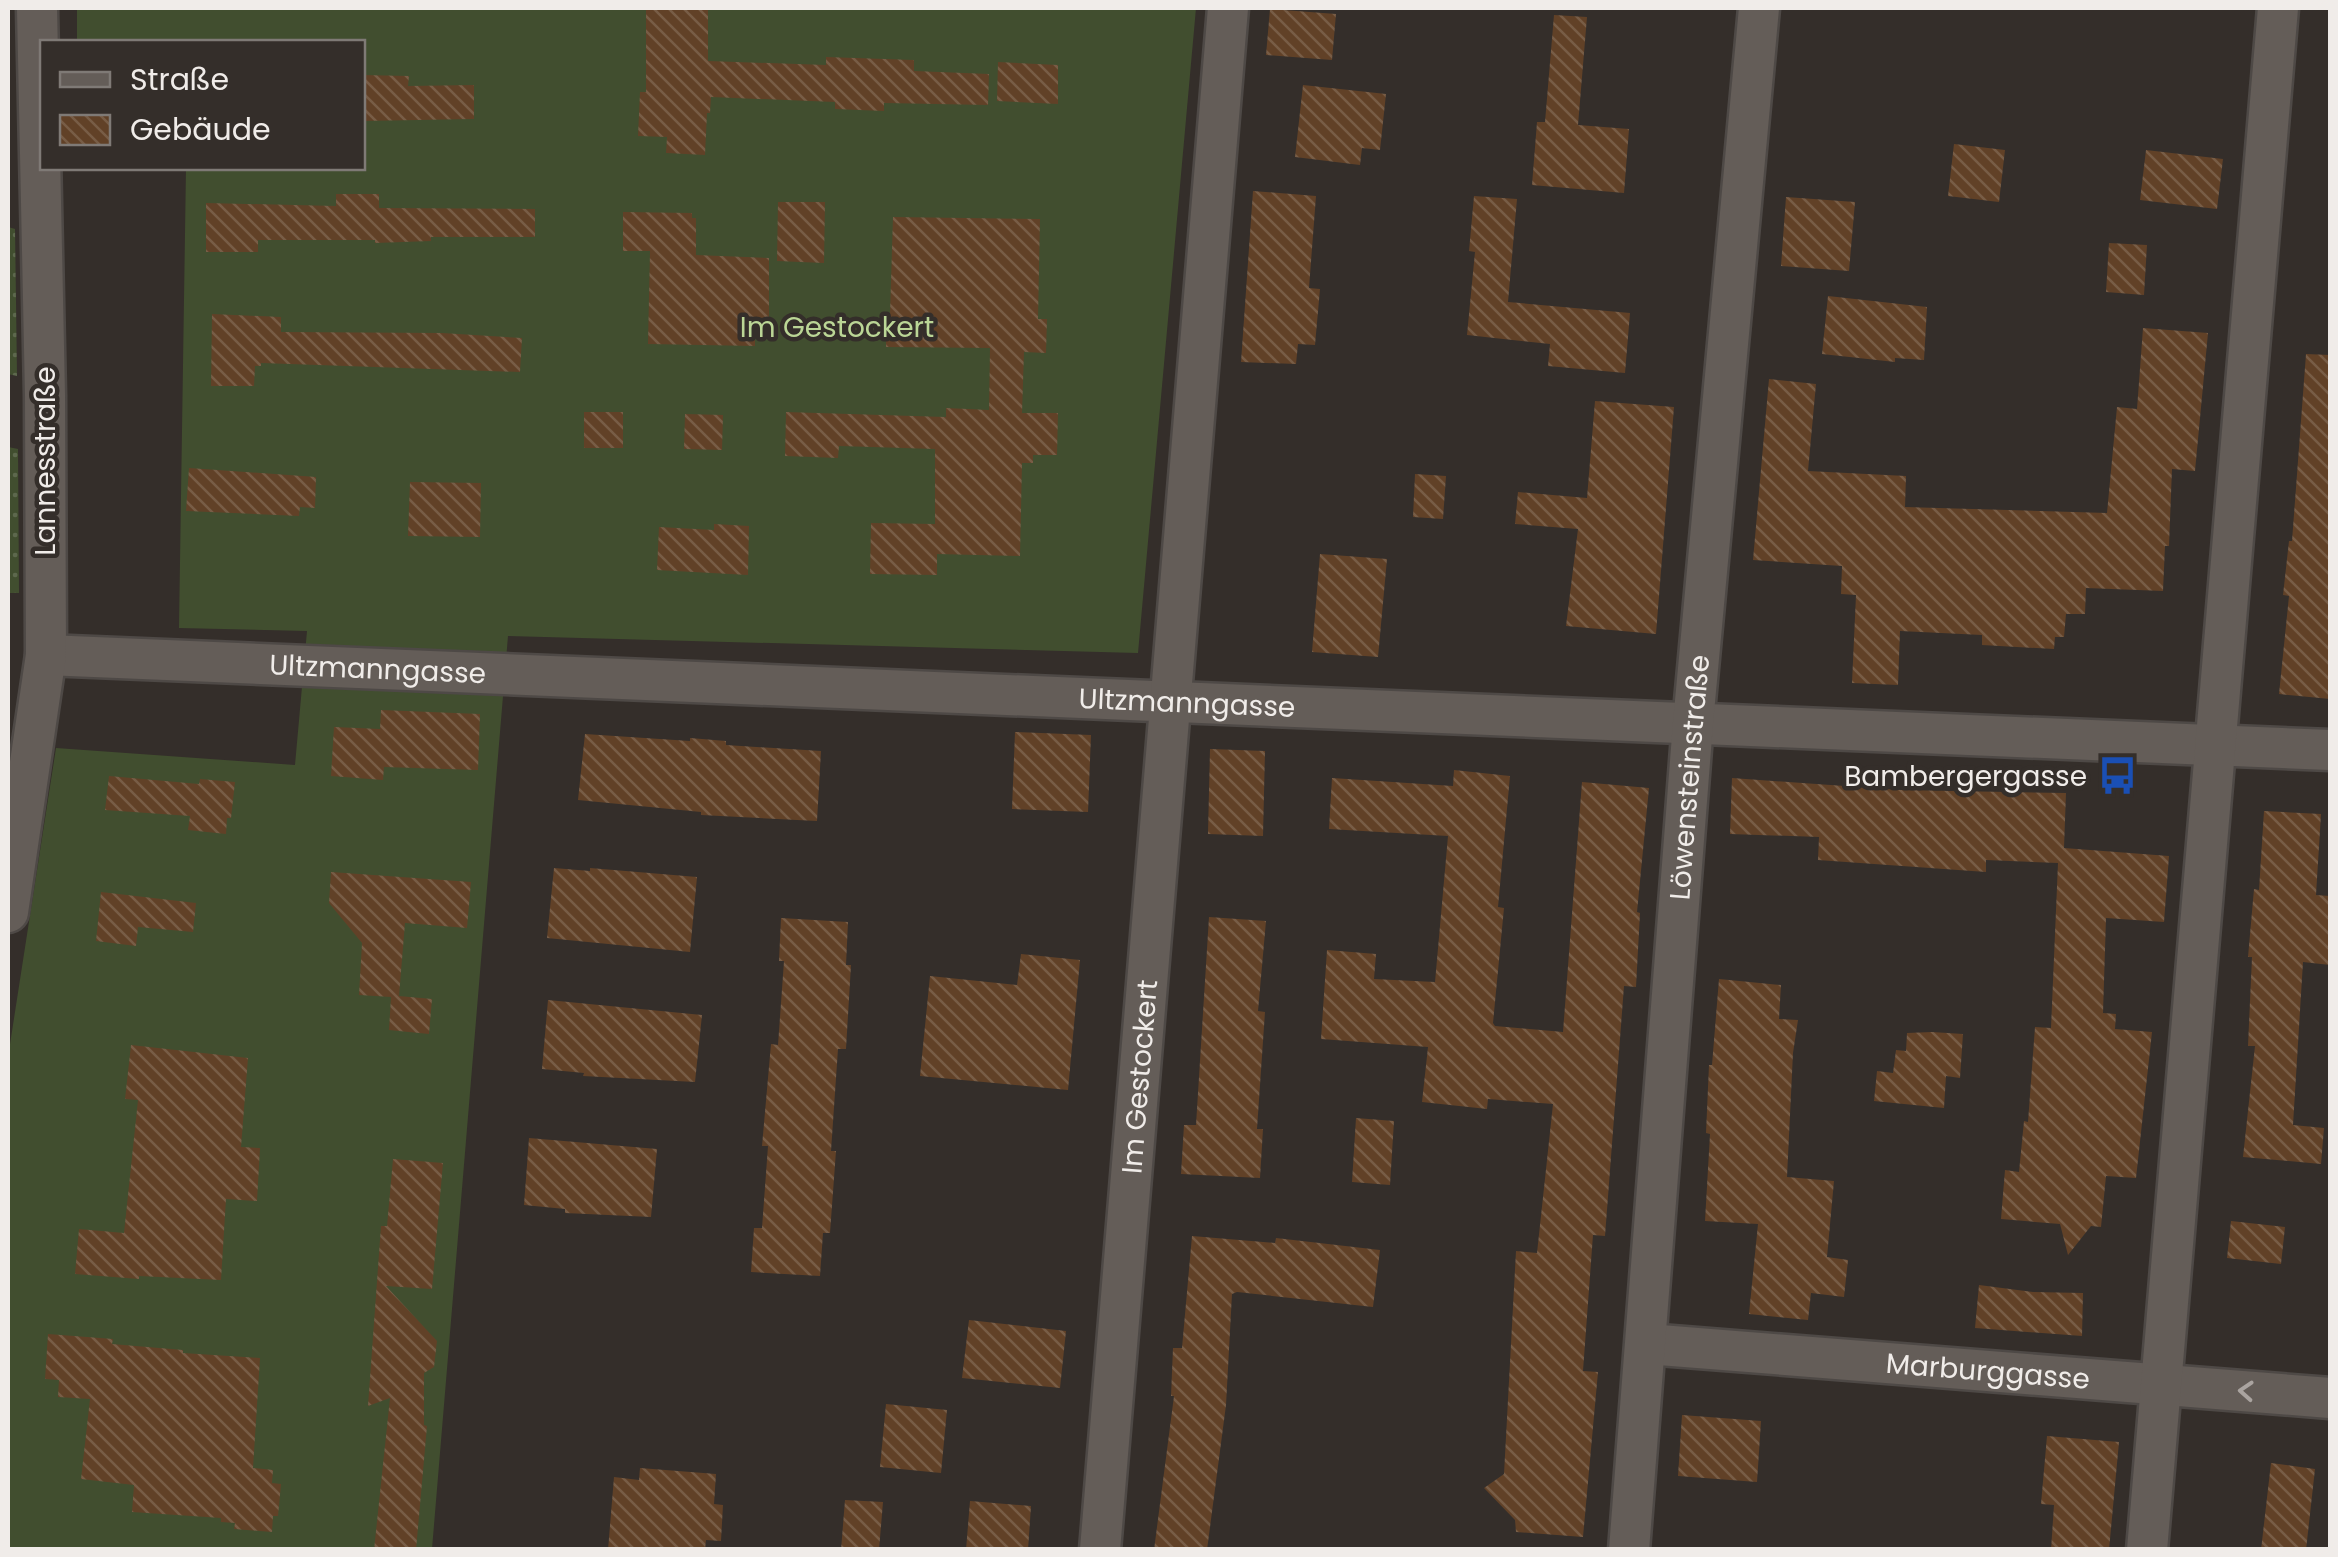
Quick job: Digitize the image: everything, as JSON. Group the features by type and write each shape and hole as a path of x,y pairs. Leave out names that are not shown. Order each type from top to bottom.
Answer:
{"street":[{"name":"Lannesstraße","path":"37,8 40,154"},
{"name":"Im Gestockert","path":"1100,1550 1228,8"},
{"name":"Löwensteinstraße","path":"1629,1550 1648,1344 1693,723 1760,8"},
{"path":"2147,1550 2278,8"},
{"name":"Lannesstraße","path":"8,912 23,705 46,655 40,170"},
{"name":"Ultzmanngasse","path":"46,655 2330,750"},
{"name":"Marburggasse","path":"1648,1344 2330,1398"}],"green space":[{"name":"Im Gestockert","path":"77,8 1196,8 1138,653 508,636 432,1549 8,1550 8,1057 56,748 295,765 307,631 179,628 186,170 365,170 365,40 77,40"},
{"path":"8,227 15,229 17,376 8,374"},
{"path":"8,447 18,449 19,593 8,593"}],"building":[{"path":"646,8 708,8 708,61 826,65 826,57 914,60 914,71 989,74 988,105 884,103 884,111 835,109 835,102 711,97 705,155 666,153 667,137 638,136 640,92 646,92"},
{"path":"1270,9 1336,14 1332,60 1266,55"},
{"path":"1554,15 1587,17 1578,125 1629,129 1624,193 1532,185 1537,122 1545,122"},
{"path":"998,62 1058,65 1058,104 997,101"},
{"path":"365,75 409,76 408,86 474,85 474,119 365,121"},
{"path":"1303,85 1386,94 1380,150 1362,148 1360,165 1295,157"},
{"path":"1954,144 2005,150 1999,202 1948,196"},
{"path":"2146,150 2223,159 2217,209 2140,200"},
{"path":"1253,191 1316,196 1309,288 1320,289 1315,345 1298,344 1296,364 1241,362"},
{"path":"336,194 379,194 379,208 535,209 535,237 431,237 431,241 375,243 258,240 258,252 206,252 206,203 336,206"},
{"path":"1474,196 1517,199 1508,302 1630,313 1625,373 1548,366 1550,344 1467,335 1475,252 1469,251"},
{"path":"1786,197 1855,202 1849,271 1781,266"},
{"path":"778,202 825,202 824,263 777,261"},
{"path":"623,212 692,213 692,218 696,218 696,255 769,258 769,329 755,329 755,346 648,344 650,251 623,251"},
{"path":"893,217 1040,219 1038,319 1047,319 1046,353 1024,352 1022,413 1058,413 1057,455 1033,455 1033,463 1022,463 1020,556 937,554 937,575 870,574 871,523 935,524 935,449 839,446 838,458 785,456 786,412 946,417 946,408 989,410 990,348 886,347"},
{"path":"2109,243 2147,245 2144,295 2106,292"},
{"path":"1828,296 1927,307 1924,360 1895,358 1895,362 1822,354"},
{"path":"212,314 281,317 281,332 442,333 522,338 520,372 261,363 255,366 254,386 211,386"},
{"path":"2143,328 2208,333 2195,471 2172,469 2163,591 2086,588 2085,614 2066,614 2064,637 2055,637 2054,649 1982,645 1982,635 1900,631 1898,685 1852,683 1856,595 1841,594 1842,566 1753,560 1769,379 1816,384 1808,471 1906,476 1905,507 2107,513 2117,407 2137,409"},
{"path":"2306,354 2330,355 2330,699 2279,694 2289,596 2283,595 2292,541"},
{"path":"1595,401 1674,407 1656,634 1566,626 1578,529 1515,524 1518,492 1587,498"},
{"path":"584,412 623,412 623,448 584,448"},
{"path":"685,414 723,415 722,450 684,449"},
{"path":"189,468 316,477 315,508 300,507 299,516 186,511"},
{"path":"1415,474 1446,476 1443,519 1413,517"},
{"path":"410,482 481,483 480,537 408,536"},
{"path":"714,524 749,526 748,575 657,570 659,527 714,530"},
{"path":"1320,554 1387,559 1378,657 1312,652"},
{"path":"381,710 480,714 478,770 384,767 383,780 331,776 334,727 380,729"},
{"path":"1015,732 1091,735 1088,812 1012,809"},
{"path":"585,734 690,738 726,741 726,745 821,751 817,821 701,815 578,800"},
{"path":"1210,749 1265,751 1263,836 1208,834"},
{"path":"1454,770 1510,776 1498,907 1504,908 1495,1026 1563,1032 1582,782 1649,788 1637,912 1640,913 1636,987 1624,986 1605,1236 1593,1235 1583,1371 1598,1372 1583,1537 1516,1532 1515,1520 1484,1488 1504,1474 1516,1251 1537,1253 1553,1104 1488,1099 1487,1109 1422,1102 1428,1047 1321,1039 1327,950 1376,954 1374,979 1435,982 1448,836 1329,829 1332,778 1453,786"},
{"path":"109,776 199,784 200,779 235,782 226,834 188,830 190,816 105,810"},
{"path":"1732,778 1901,790 2066,793 2064,848 2169,856 2164,922 2106,918 2103,1013 2116,1014 2115,1029 2152,1032 2136,1178 2106,1176 2101,1227 2091,1226 2068,1255 2060,1224 2001,1219 2005,1170 2019,1172 2024,1121 2028,1122 2035,1027 2051,1028 2058,863 1986,860 1986,872 1818,860 1819,837 1730,834"},
{"path":"2264,811 2321,814 2316,895 2330,896 2330,965 2303,962 2293,1125 2324,1128 2321,1164 2243,1157 2255,1046 2248,1046 2252,957 2248,957 2254,889 2259,890"},
{"path":"554,868 697,877 690,952 547,938"},
{"path":"331,872 471,882 467,928 405,923 399,996 432,999 429,1034 389,1030 391,997 359,995 362,943 329,903"},
{"path":"101,892 196,903 193,932 138,927 136,946 96,941"},
{"path":"1209,917 1266,921 1258,1011 1265,1012 1257,1129 1263,1129 1260,1178 1181,1174 1184,1125 1196,1125"},
{"path":"781,918 848,922 846,965 851,965 846,1049 838,1049 830,1233 823,1233 820,1276 751,1272 754,1228 762,1228 768,1146 762,1146 771,1044 778,1045 784,961 779,961"},
{"path":"1021,954 1080,960 1068,1090 920,1076 930,976 1017,985"},
{"path":"1719,979 1781,985 1779,1019 1798,1020 1787,1177 1834,1181 1827,1257 1848,1260 1844,1297 1811,1293 1808,1320 1749,1314 1758,1224 1705,1221 1709,1065"},
{"path":"548,1000 702,1015 695,1082 583,1076 584,1073 542,1069"},
{"path":"1907,1033 1963,1034 1960,1078 1946,1076 1944,1108 1874,1101 1877,1071 1893,1073 1896,1050 1906,1051"},
{"path":"131,1045 248,1058 241,1147 260,1148 257,1201 226,1199 221,1280 75,1274 79,1229 124,1233 138,1100 125,1099"},
{"path":"1356,1118 1394,1121 1390,1185 1352,1182"},
{"path":"529,1138 657,1149 651,1217 565,1213 565,1209 524,1205"},
{"path":"393,1159 443,1163 432,1289 386,1286 437,1341 434,1367 424,1373 427,1426 416,1550 374,1550 390,1398 368,1406 381,1226 387,1226"},
{"path":"2231,1221 2285,1227 2281,1264 2227,1258"},
{"path":"1192,1236 1275,1243 1276,1238 1380,1250 1373,1307 1232,1294 1226,1405 1207,1550 1154,1550 1174,1396 1173,1348 1182,1348"},
{"path":"1979,1285 2083,1293 2082,1336 1975,1328"},
{"path":"969,1320 1066,1331 1060,1388 962,1378"},
{"path":"48,1334 113,1339 112,1344 183,1353 260,1358 253,1468 273,1470 272,1483 281,1484 272,1532 234,1529 235,1523 221,1522 221,1518 132,1512 134,1485 81,1479 90,1399 58,1397 59,1380 45,1379"},
{"path":"886,1404 947,1410 941,1473 880,1467"},
{"path":"1682,1415 1761,1421 1757,1482 1678,1476"},
{"path":"2047,1436 2119,1442 2109,1550 2051,1550 2054,1505 2041,1504"},
{"path":"2271,1463 2315,1469 2306,1550 2261,1550"},
{"path":"640,1468 716,1474 714,1504 723,1505 721,1541 706,1540 705,1550 608,1550 614,1477 639,1480"},
{"path":"845,1500 883,1502 879,1550 841,1550"},
{"path":"970,1501 1031,1506 1028,1550 966,1550"}],"place":[{"name":"Bambergergasse","path":"2117,776"}]}
